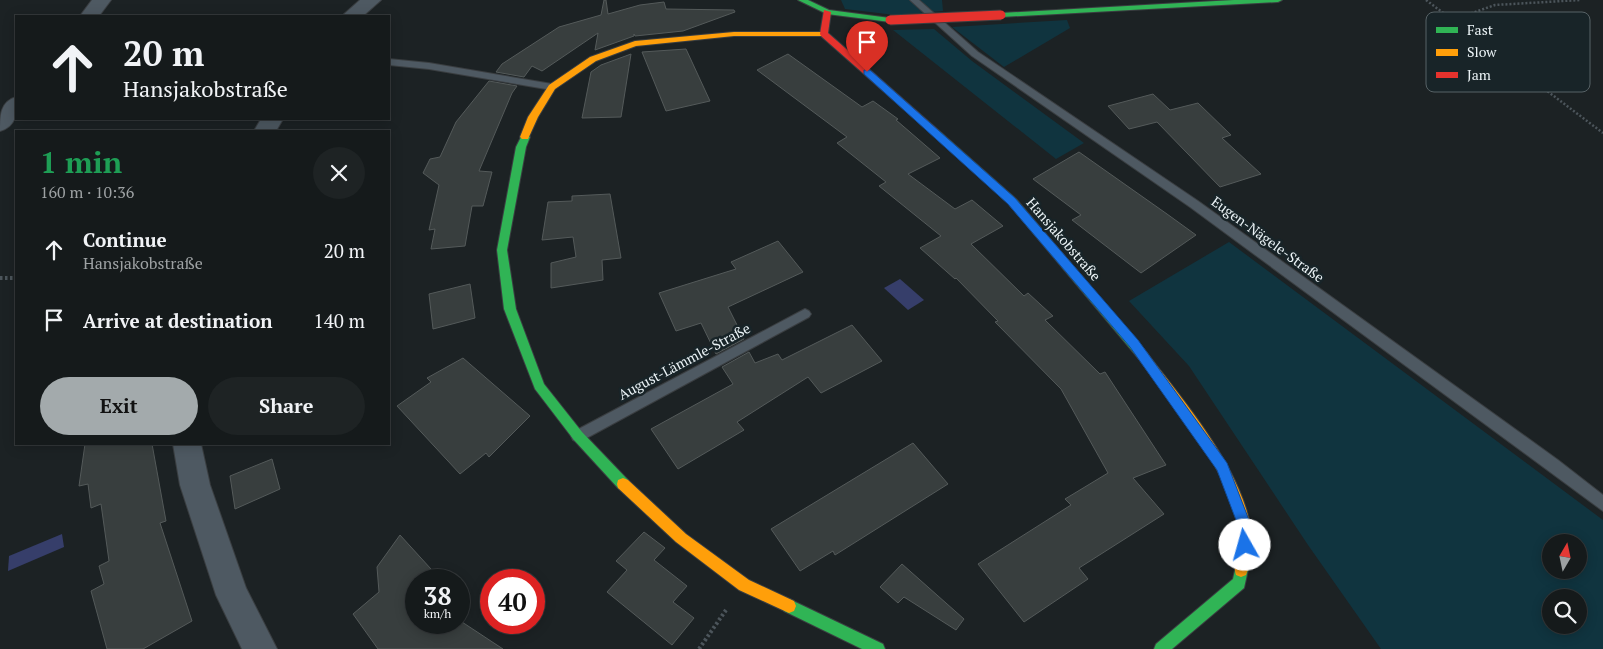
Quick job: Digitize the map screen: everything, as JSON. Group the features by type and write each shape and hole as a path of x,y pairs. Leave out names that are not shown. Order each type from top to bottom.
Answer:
{"street":[{"path":"90,15 102,0"},
{"path":"352,15 372,0"},
{"path":"802,0 827,12 890,20 1278,0"},
{"path":"827,12 824,34 734,34 635,44 593,59 552,87 533,118 521,147 502,250 510,308 539,386 578,436 627,489 681,538 744,585 878,649"},
{"name":"Hansjakobstraße","path":"824,34 1012,201 1134,344 1223,467 1242,520 1245,545 1239,583 1161,649"},
{"path":"0,124 15,105"},
{"path":"187,445 194,485 232,595 260,649"}],"lane":[{"name":"Eugen-Nägele-Straße","path":"914,0 974,54 1194,204 1537,452 1603,504"},
{"path":"390,62 429,66 552,87"},
{"name":"August-Lämmle-Straße","path":"578,436 805,314"}],"path":[{"path":"1426,0 1442,12"},
{"path":"1475,12 1495,5 1580,0"},
{"path":"1548,92 1603,133"},
{"path":"0,278 15,278"},
{"path":"699,649 744,585"}],"shaded area":[{"path":"841,0 942,0 943,11 895,15 845,9"},
{"path":"1067,20 1070,28 1004,67 952,27"},
{"path":"934,29 972,61 1084,143 1056,159 893,30"},
{"path":"1229,242 1603,520 1603,649 1381,649 1308,545 1189,366 1129,301"}],"water":[{"path":"900,279 924,300 908,310 884,288"},
{"path":"62,534 64,547 8,571 9,556"}],"building":[{"path":"604,0 606,0 608,14 640,5 664,2 666,9 734,10 735,12 683,31 635,36 634,34 634,36 595,50 598,33 542,71 532,66 524,77 496,72 502,64 559,27 601,15"},
{"path":"686,49 710,101 666,111 642,52"},
{"path":"631,54 621,117 582,118 591,72 601,65"},
{"path":"788,54 862,107 873,101 898,119 896,120 940,158 908,174 955,209 972,200 1003,226 971,244 1024,296 1028,293 1053,316 1045,320 1100,374 1105,372 1166,465 1133,478 1164,514 1079,568 1088,579 1024,622 978,564 1071,505 1065,499 1108,473 1061,389 995,322 998,321 956,278 920,248 941,236 879,186 886,182 837,143 847,137 757,70"},
{"path":"489,81 517,86 512,93 479,171 492,172 483,206 472,206 465,246 431,249 435,229 429,230 439,185 423,173 430,159 440,157 456,122"},
{"path":"1153,94 1170,110 1198,103 1231,135 1222,138 1261,174 1220,187 1157,122 1129,129 1108,106"},
{"path":"1079,152 1196,235 1141,273 1072,220 1081,215 1033,179"},
{"path":"610,194 621,258 602,260 603,280 551,288 551,263 576,257 573,237 542,240 548,202 572,201 572,196"},
{"path":"778,241 803,272 728,307 744,339 716,354 701,323 676,331 659,293 736,269 731,262"},
{"path":"470,284 475,318 433,329 429,294"},
{"path":"852,325 882,361 821,393 808,377 737,422 744,430 678,469 651,429 733,384 722,367 749,352 755,363 778,354 782,360"},
{"path":"463,358 530,416 489,457 486,453 460,474 397,406 431,382 427,378"},
{"path":"913,443 948,484 835,555 833,551 800,571 771,529"},
{"path":"85,445 152,445 166,521 160,523 192,621 143,649 107,649 91,591 104,584 99,566 109,561 101,504 91,508 88,484 79,486"},
{"path":"272,459 280,489 235,509 230,476"},
{"path":"644,532 665,548 654,560 687,586 673,602 694,618 672,645 607,592 627,570 616,561"},
{"path":"400,535 431,569 405,569 405,634 470,634 470,627 503,649 378,649 353,614 379,592 377,567"},
{"path":"902,564 964,619 956,630 904,597 898,603 880,587"}],"traffic: fast":[{"path":"802,0 827,12 890,20"},
{"path":"1001,15 1278,0"},
{"path":"935,132 1012,201 1143,356"},
{"path":"525,137 521,147 502,250 510,309 539,386 578,436 623,484"},
{"path":"1161,649 1239,583 1241,570"},
{"path":"789,606 878,649"}],"traffic: slow":[{"path":"525,137 533,117 552,87 593,59 635,44 734,34 824,34"},
{"path":"1143,356 1201,435 1227,477 1243,520 1245,532 1241,570"},
{"path":"623,484 681,538 744,585 789,606"}],"traffic: jam":[{"path":"827,12 824,34 935,132"},
{"path":"890,20 1001,15"}],"route":[{"path":"867,72 1012,201 1134,344 1223,467 1242,520 1245,545"}]}
